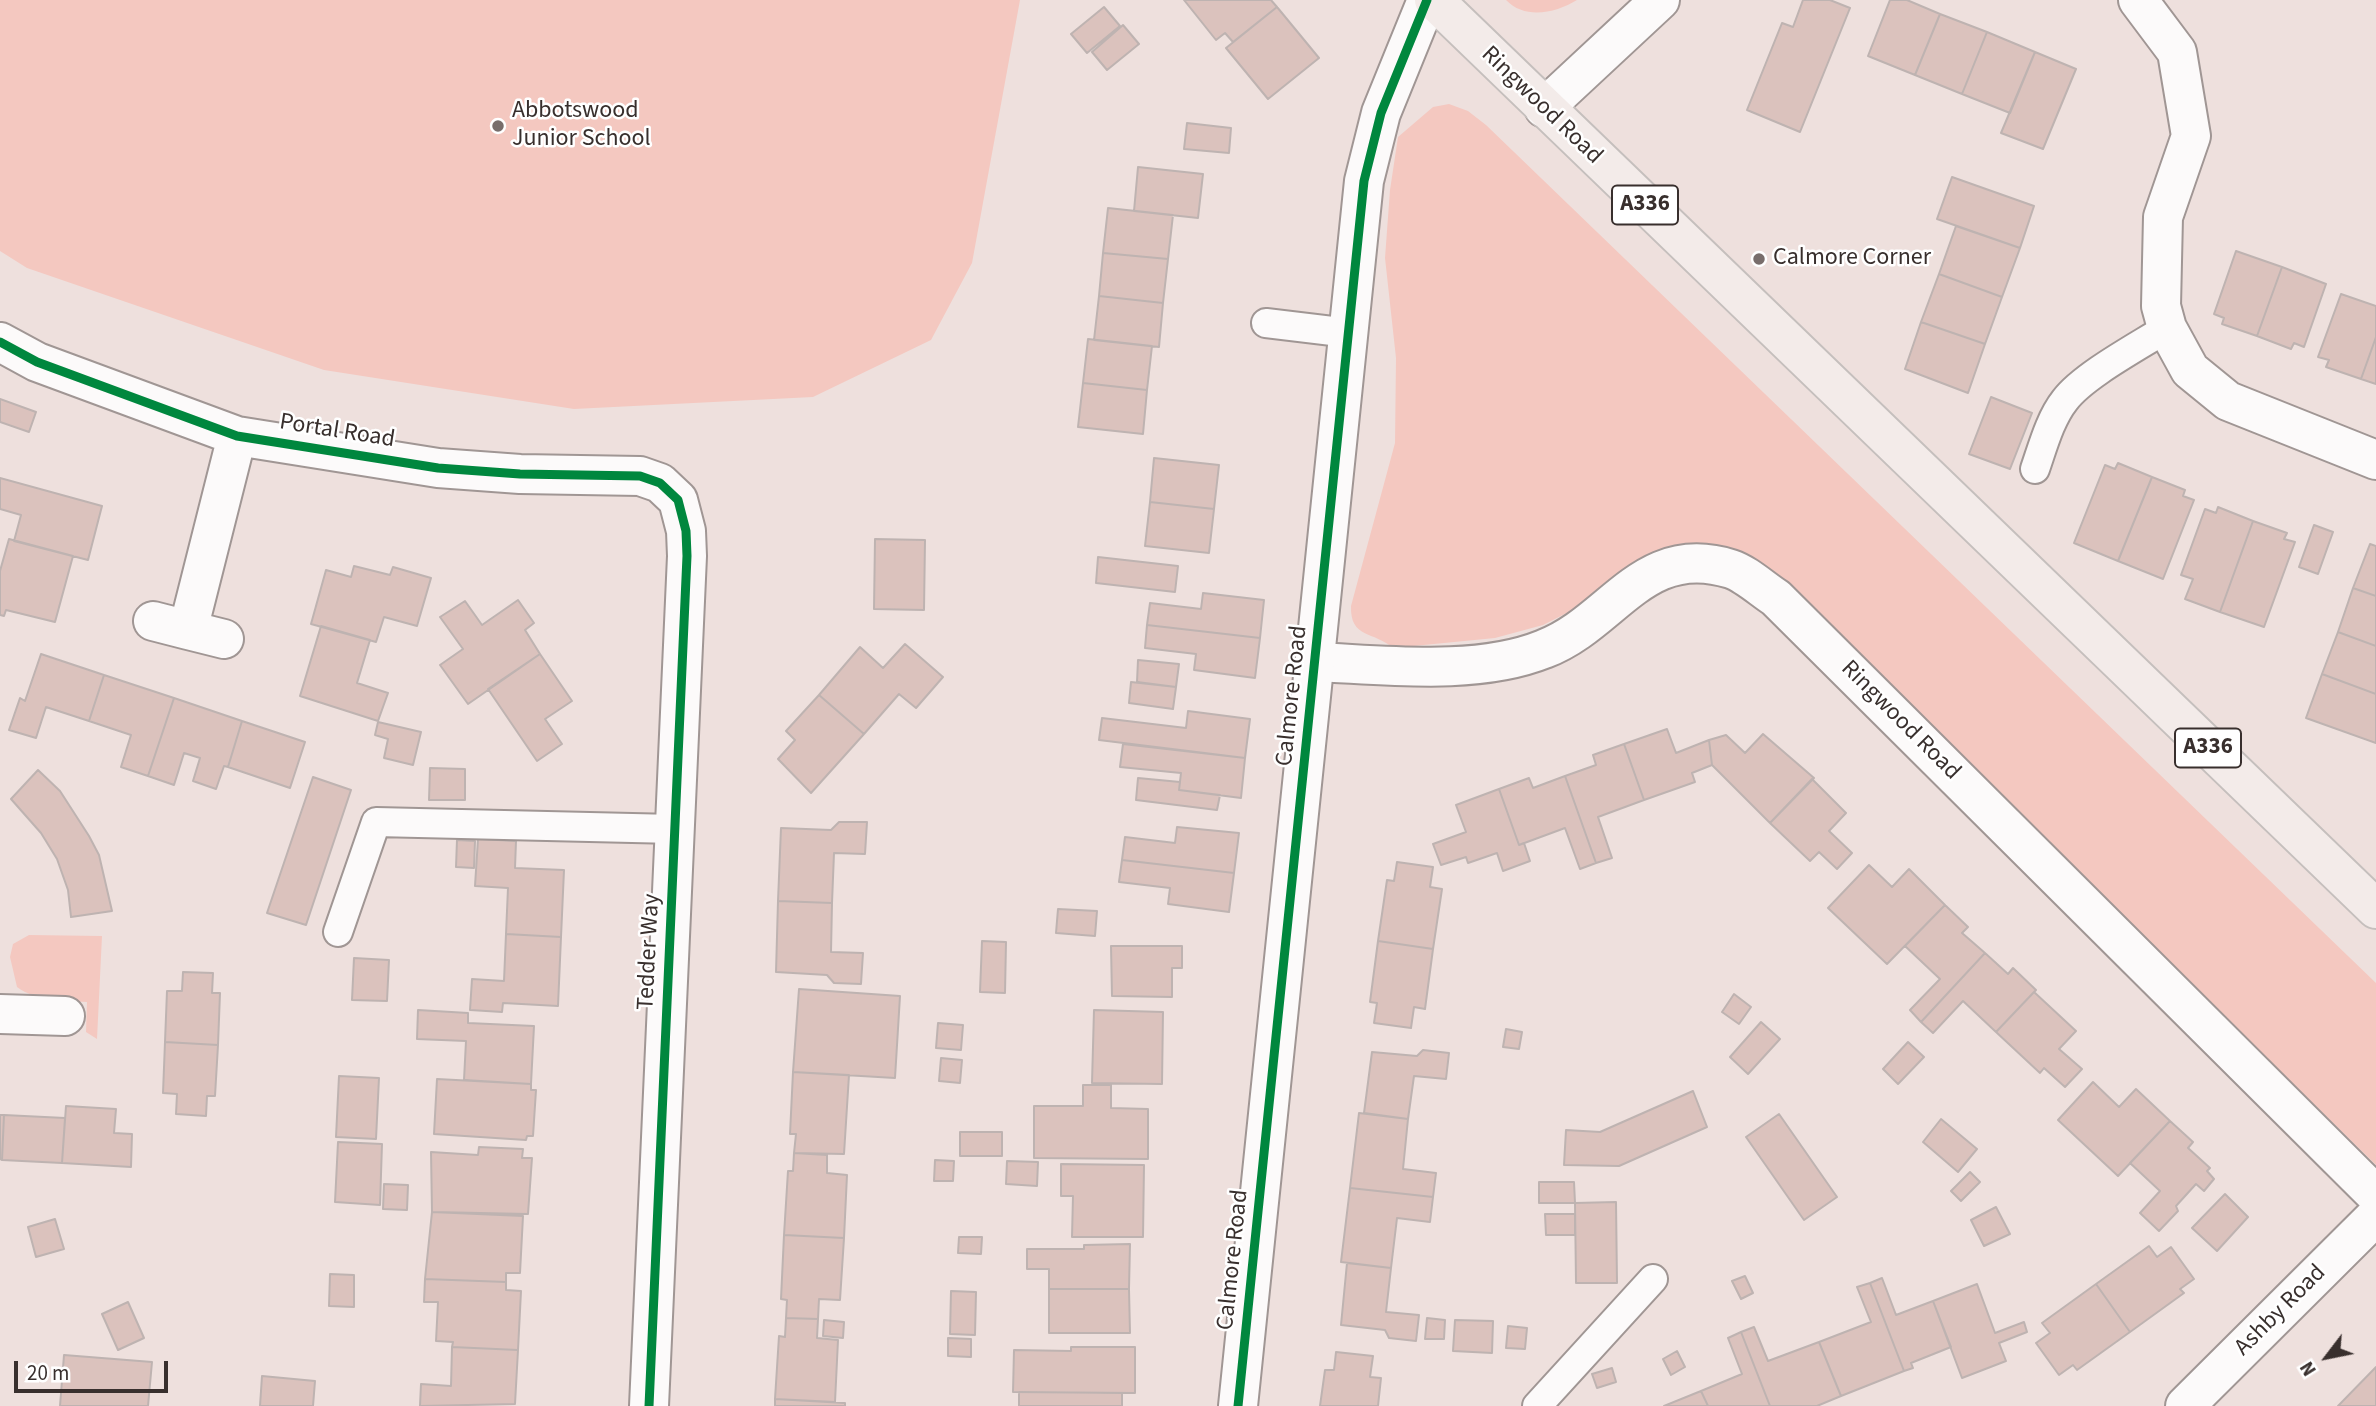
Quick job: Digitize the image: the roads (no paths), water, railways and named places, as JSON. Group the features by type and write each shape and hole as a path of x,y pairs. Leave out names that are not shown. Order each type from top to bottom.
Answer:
{"main road":[{"name":"Ringwood Road","path":"1434,0 2376,909"}],"street":[{"name":"Calmore Road","path":"1238,1406 1364,181 1381,113 1427,0"},
{"path":"1544,108 1660,0"},
{"path":"2138,0 2177,52 2191,136 2163,217 2161,306 2167,328 2190,370 2228,401 2376,460"},
{"name":"Portal Road","path":"0,342 37,362 237,436 438,468 520,474 640,475 660,483 678,500"},
{"path":"188,630 237,436"},
{"name":"Tedder Way","path":"649,1406 687,556 686,531 678,500"},
{"name":"Ringwood Road","path":"1316,662 1442,666 1533,652 1545,649 1589,623 1625,592 1660,568 1700,564 1733,569 1776,598 2376,1195"},
{"path":"0,1014 65,1016"},
{"name":"Ashby Road","path":"2185,1406 2376,1216"}],"lane":[{"path":"1266,323 1349,333"},
{"path":"2035,469 2055,415 2067,397 2109,365 2167,328"},
{"path":"338,932 376,822 675,828"},
{"path":"1537,1406 1653,1279"}],"place":[{"name":"Abbotswood Junior School","path":"498,126"},
{"name":"Calmore Corner","path":"1759,259"}]}
